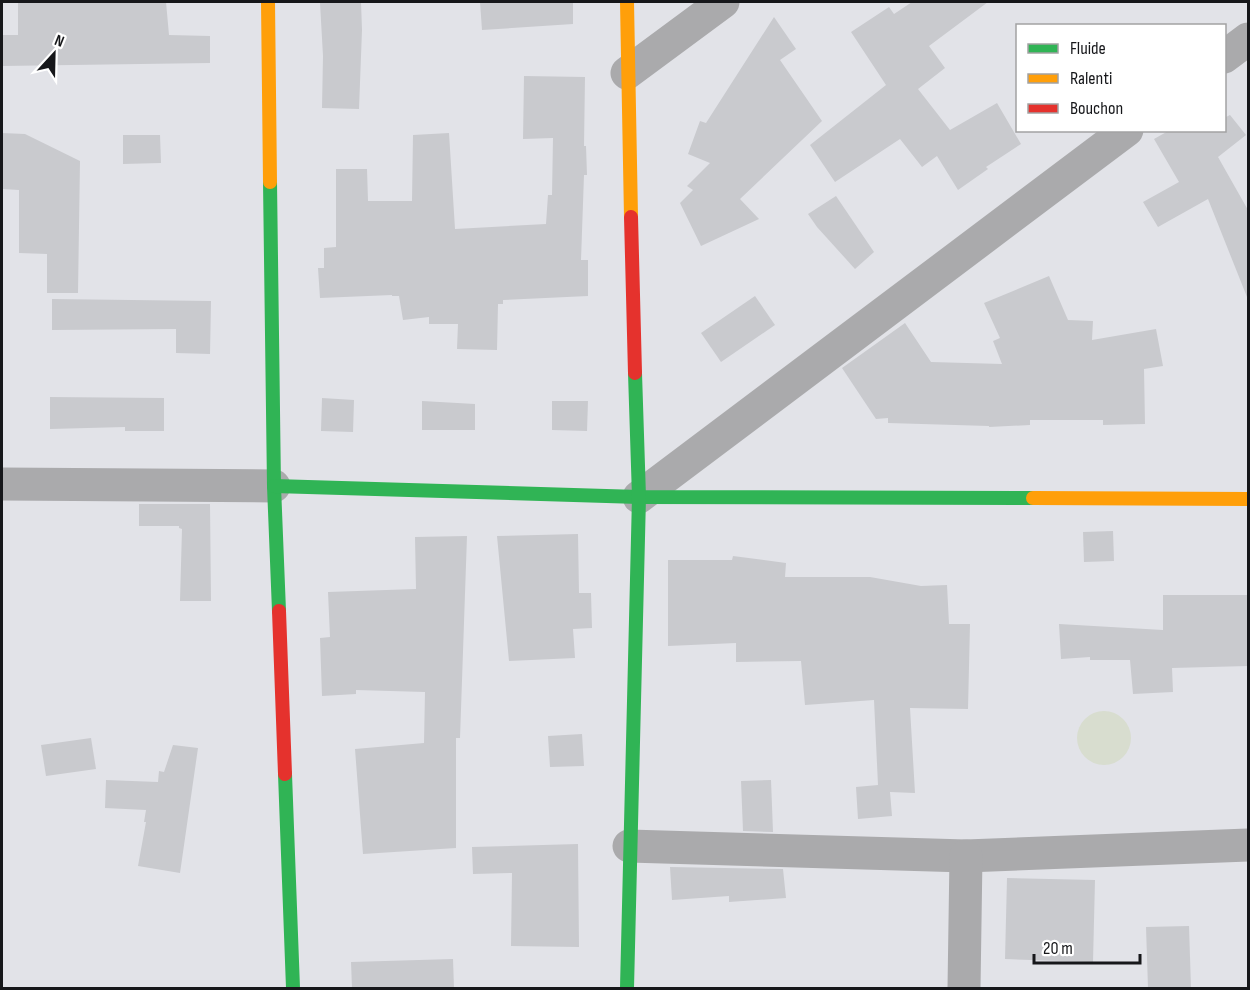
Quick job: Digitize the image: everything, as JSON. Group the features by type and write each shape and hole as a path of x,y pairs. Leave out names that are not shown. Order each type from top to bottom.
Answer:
{"main road":[{"path":"268,2 274,486 293,988"},
{"path":"627,2 639,497 627,988"},
{"path":"274,486 639,497 1248,499"}],"street":[{"path":"627,73 723,2"},
{"path":"1226,56 1248,39"},
{"path":"639,497 1124,132"},
{"path":"2,484 274,486"},
{"path":"629,846 966,856 1248,845"},
{"path":"964,988 966,856"}],"shaded area":[{"path":"1099,711 1109,711 1123,719 1129,728 1131,738 1129,748 1123,757 1109,765 1099,765 1082,753 1077,743 1077,733 1089,716"}],"building":[{"path":"18,2 166,2 169,35 210,36 210,63 2,66 2,35 18,35"},
{"path":"361,2 359,109 322,108 323,56 320,3"},
{"path":"480,2 573,2 573,24 482,30"},
{"path":"912,2 988,2 929,46 945,68 918,89 950,130 997,103 1021,144 986,167 988,169 958,190 937,156 922,167 900,139 835,182 810,145 886,85 851,32 889,7 894,14"},
{"path":"774,17 796,49 780,60 822,121 740,199 759,219 701,246 680,203 693,190 687,186 710,163 688,154 700,121 706,123"},
{"path":"524,76 585,77 584,146 586,146 587,175 584,175 581,260 588,260 588,296 503,300 503,304 498,304 497,350 457,349 458,324 429,324 429,317 403,320 399,296 320,298 318,268 324,268 324,248 336,247 336,169 367,169 368,201 412,201 413,135 449,133 455,229 546,224 548,195 552,195 553,138 523,139"},
{"path":"1230,115 1246,135 1218,157 1248,210 1248,297 1208,199 1158,227 1143,202 1179,182 1154,139 1166,132 1226,132 1226,117"},
{"path":"2,133 25,134 80,161 78,293 47,293 47,254 19,253 19,190 2,189"},
{"path":"123,135 160,135 161,163 123,164"},
{"path":"836,196 874,252 855,269 808,214"},
{"path":"1049,276 1068,320 1093,321 1092,340 1156,329 1163,366 1144,369 1145,424 1103,425 1103,420 1030,420 1030,425 989,427 888,423 888,418 876,419 842,368 905,323 931,362 1002,364 993,341 1000,338 984,303"},
{"path":"755,296 775,325 721,362 701,333"},
{"path":"52,299 211,301 210,354 176,353 176,329 52,330"},
{"path":"50,397 164,398 164,431 125,431 125,427 50,429"},
{"path":"322,398 354,400 353,432 321,431"},
{"path":"422,401 475,404 475,430 422,430"},
{"path":"552,401 588,401 587,431 552,430"},
{"path":"139,504 210,504 211,601 180,601 182,529 179,526 139,526"},
{"path":"1113,531 1114,561 1084,562 1083,532"},
{"path":"578,534 579,593 591,593 592,628 573,629 575,658 509,661 497,536"},
{"path":"467,536 460,738 456,738 456,848 363,854 355,749 424,743 425,692 356,690 356,694 322,696 320,638 330,637 328,592 416,589 415,537"},
{"path":"733,556 786,563 785,577 870,577 921,586 947,585 949,624 970,624 968,709 910,708 915,793 890,792 892,816 858,819 856,787 878,785 874,700 805,705 801,661 736,662 736,643 668,646 668,560 732,560"},
{"path":"1163,595 1248,595 1248,666 1172,668 1173,692 1133,694 1130,660 1090,660 1090,657 1061,659 1059,624 1163,630"},
{"path":"582,734 584,766 550,767 548,736"},
{"path":"91,738 96,769 46,776 41,745"},
{"path":"173,745 198,748 180,873 138,866 146,810 105,808 106,780 158,782 159,771 164,772"},
{"path":"771,780 773,832 743,831 741,781"},
{"path":"578,844 579,947 511,946 512,873 473,874 472,847"},
{"path":"670,867 783,869 786,898 729,902 729,896 672,900"},
{"path":"1007,878 1095,880 1093,962 1005,959"},
{"path":"1189,926 1191,988 1148,988 1146,927"},
{"path":"453,959 454,988 352,988 351,962"}],"traffic: fast":[{"path":"270,182 274,486 279,611"},
{"path":"627,988 639,497 635,373"},
{"path":"274,486 639,497 1033,498"},
{"path":"285,774 293,988"}],"traffic: slow":[{"path":"268,2 270,182"},
{"path":"627,2 631,217"},
{"path":"1033,498 1248,499"}],"traffic: jam":[{"path":"631,217 635,373"},
{"path":"279,611 285,774"}]}
